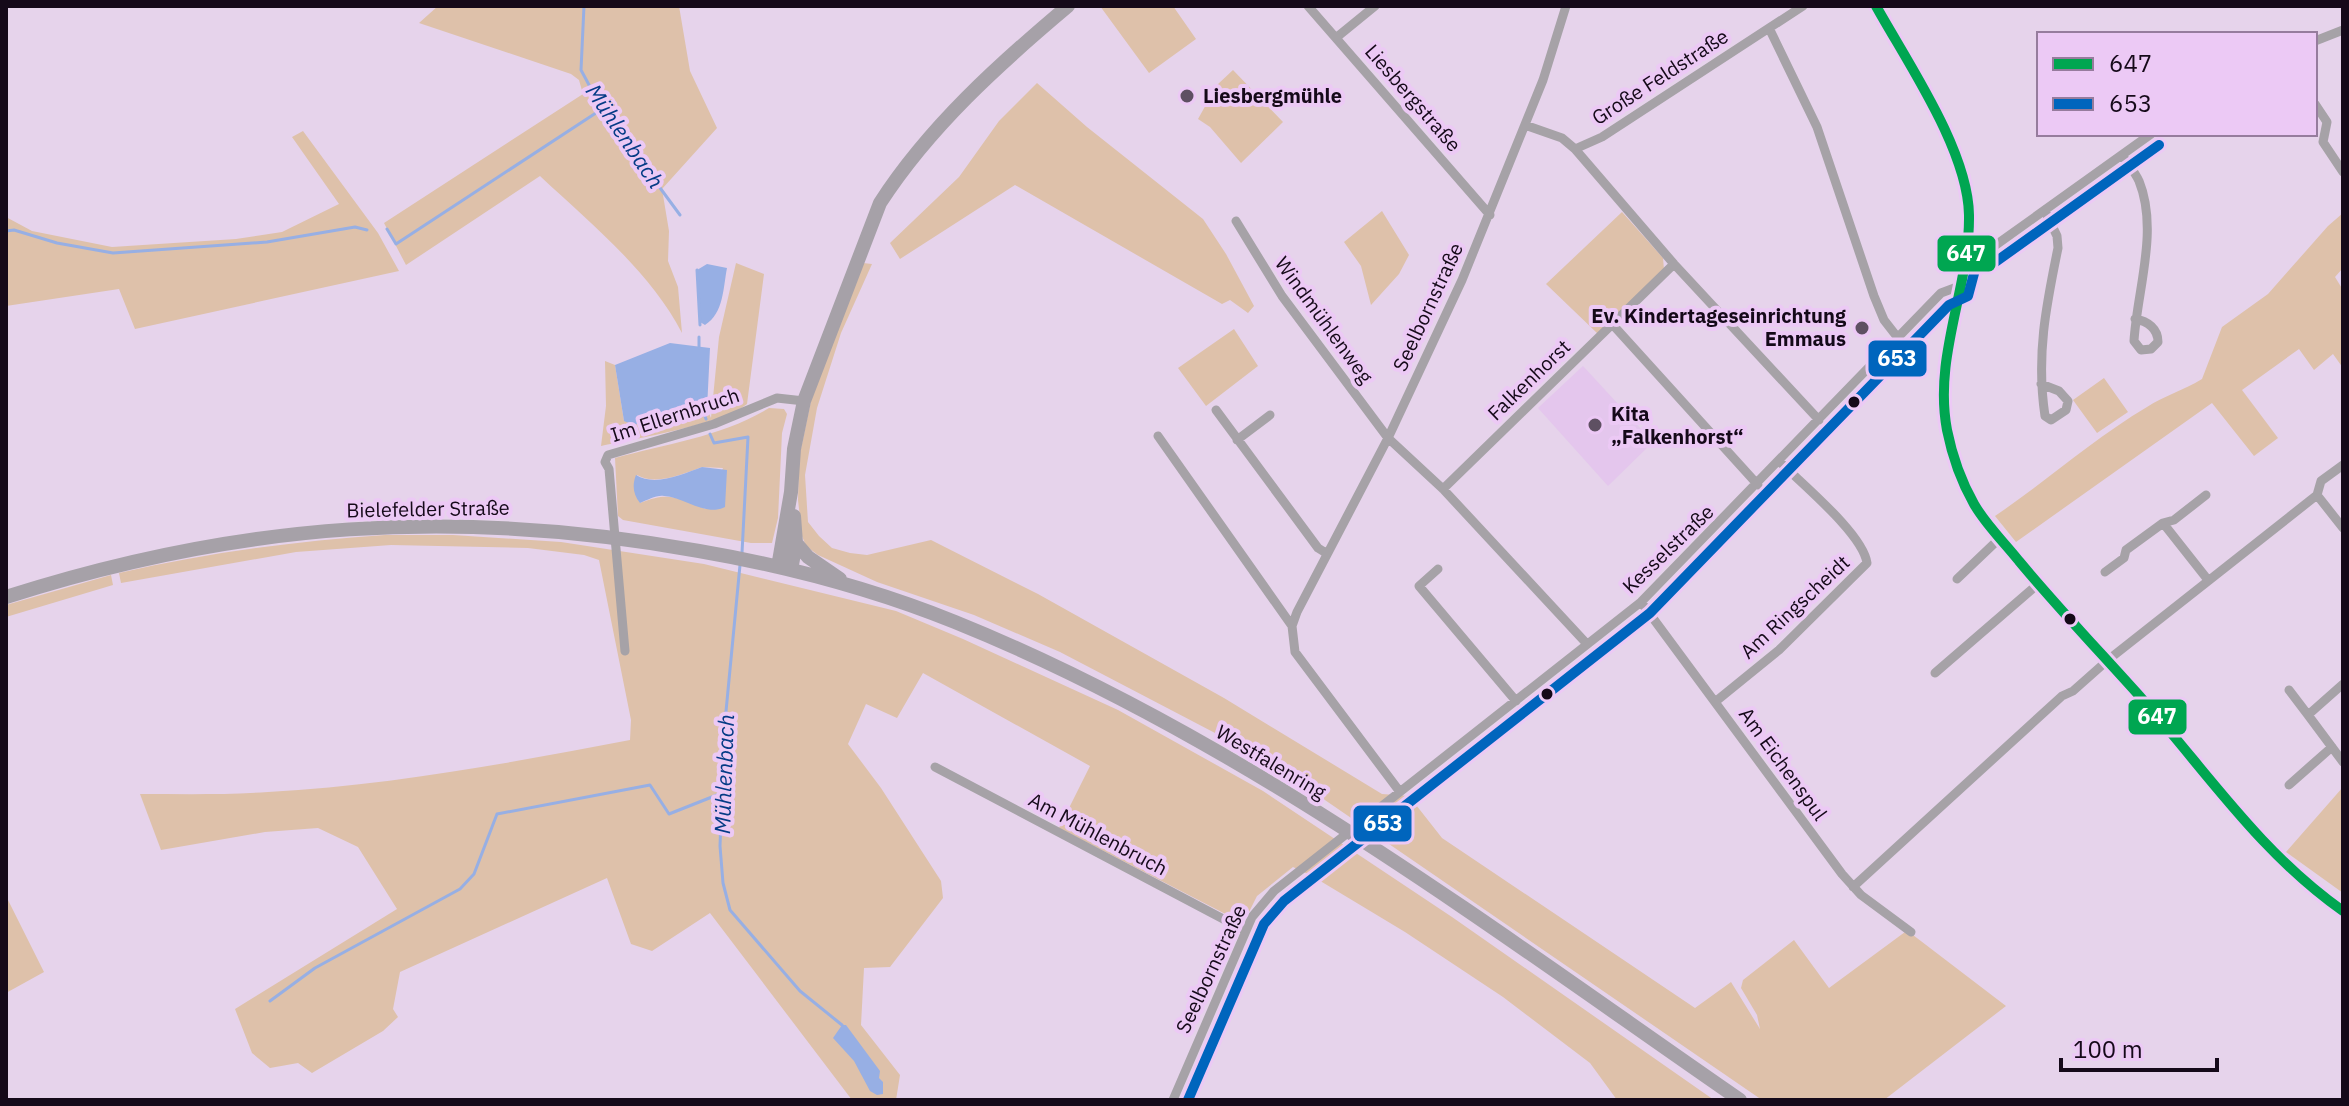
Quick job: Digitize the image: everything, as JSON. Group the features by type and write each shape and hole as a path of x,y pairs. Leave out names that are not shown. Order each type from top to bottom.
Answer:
{"main road":[{"path":"785,568 794,449 804,401 880,203 897,176 947,118 1068,6"},
{"path":"785,568 796,543 791,492"},
{"name":"Bielefelder Straße","path":"6,597 165,553 306,532 456,525 604,534 785,568"},
{"path":"796,543 808,557 846,584"},
{"name":"Westfalenring","path":"785,568 846,584 954,621 1048,663 1162,720 1243,767 1427,884 1740,1100"}],"street":[{"name":"Liesbergstraße","path":"1308,6 1490,215"},
{"name":"Seelbornstraße","path":"1292,626 1326,553 1388,438 1490,215 1547,67 1566,6"},
{"name":"Große Feldstraße","path":"1575,149 1602,137 1803,6"},
{"path":"1876,6 1961,171 1969,212 1965,253 1944,359 1946,423 1976,506 2038,584 2182,743 2230,806 2292,873 2343,911"},
{"path":"1337,37 1371,7"},
{"path":"1769,28 1817,127 1874,296 1884,320 1898,338"},
{"path":"2317,40 2343,30"},
{"path":"2317,107 2327,122 2323,142 2343,172"},
{"path":"1525,125 1562,138 1575,149 1674,264 1819,420"},
{"path":"1965,253 1986,252 2148,136"},
{"path":"2122,155 2138,180 2146,216 2147,234 2135,319"},
{"path":"2041,384 2042,329 2058,248 2057,236 2045,211"},
{"name":"Windmühlenweg","path":"1236,221 1282,296 1388,438 1443,489 1587,644"},
{"name":"Falkenhorst","path":"1443,489 1674,264"},
{"name":"Kesselstraße","path":"1379,810 1641,602 1758,485 1941,293 1957,287"},
{"path":"1613,325 1758,485"},
{"name":"Im Ellernbruch","path":"625,651 609,469 605,462 608,455 714,424 777,398 804,401"},
{"path":"1216,410 1318,548 1326,553"},
{"path":"1237,440 1270,415"},
{"path":"1158,436 1292,626 1295,652 1400,792"},
{"name":"Am Ringscheidt","path":"1715,702 1779,650 1867,563 1865,553 1843,524 1780,462"},
{"path":"1853,887 2062,696 2073,691 2317,495 2321,481 2343,465"},
{"path":"2105,572 2124,558 2126,550 2163,523 2174,520 2206,495"},
{"path":"2317,495 2343,528"},
{"path":"2163,523 2208,580"},
{"path":"1957,579 2000,538"},
{"path":"1438,569 1419,586 1516,701"},
{"path":"1935,673 2038,584"},
{"name":"Am Eichenspul","path":"1641,602 1853,887 1911,932"},
{"path":"2308,715 2343,684"},
{"path":"2289,690 2343,762"},
{"path":"2289,785 2332,747"},
{"name":"Am Mühlenbruch","path":"935,767 1246,931"},
{"name":"Seelbornstraße","path":"1173,1100 1260,905 1379,810"}],"shaded area":[{"path":"438,6 679,6 690,71 717,128 662,189 669,231 668,261 678,287 682,333 669,310 636,268 540,176 406,265 384,223 583,94 579,80 571,74 419,23"},
{"path":"1100,6 1173,6 1196,39 1149,73"},
{"path":"1233,70 1283,122 1241,163 1210,127 1198,119 1217,85"},
{"path":"1037,83 1203,219 1254,306 1248,313 1230,300 1222,304 1015,185 900,259 890,243 959,177 999,121"},
{"path":"303,131 378,233 399,271 135,329 119,289 6,306 6,217 32,231 112,247 236,239 282,232 339,204 292,137"},
{"path":"1382,211 1409,255 1399,274 1371,305 1361,266 1344,242"},
{"path":"1622,212 1663,258 1664,270 1598,334 1546,284"},
{"path":"2343,213 2343,268 2335,277 2343,290 2343,368 2333,354 2314,370 2299,349 2242,390 2278,438 2254,456 2212,403 2016,542 1995,516 2127,419 2202,379 2222,327 2268,294"},
{"path":"736,263 764,274 747,404 699,424 601,446 606,406 605,361 615,365 624,421 657,422 707,409 711,418 719,337"},
{"path":"863,263 872,264 841,333 817,408 805,475 808,522 832,548 867,555 931,540 1038,594 1224,698 1382,794 1409,796 1442,838 1695,1008 1731,982 1760,1029 1757,1015 1741,988 1743,980 1794,940 1829,988 1905,932 2006,1006 1884,1100 1762,1100 1322,798 1215,733 1060,652 974,615 877,582 818,555 806,546 802,536 798,500 799,458 812,396"},
{"path":"1234,329 1258,366 1206,406 1178,368"},
{"name":"Kita „Falkenhorst“","path":"1583,366 1653,442 1608,486 1538,408"},
{"path":"2104,378 2128,412 2097,433 2073,400"},
{"path":"769,408 784,409 787,414 782,433 778,518 772,543 751,543 623,520 618,516 615,458 694,438 752,418","holes":["702,467 723,468 706,509 666,497 640,503 637,475 661,479"]},
{"path":"385,535 453,535 561,542 704,564 896,611 963,639 1118,710 1263,791 1452,917 1714,1100 1617,1100 1590,1063 1503,997 1405,932 1293,867 1257,896 1246,918 1239,921 1059,828 1090,766 923,673 897,718 866,704 848,744 881,788 941,881 943,898 890,967 864,968 861,1025 900,1075 896,1100 852,1100 710,913 652,951 631,944 607,878 400,972 393,1009 398,1017 383,1031 312,1073 298,1063 270,1068 252,1053 235,1009 397,909 358,847 318,828 265,832 161,850 140,794 252,793 405,779 630,740 631,720 599,560 584,555 528,548 391,545 296,552 121,583 119,573 251,549"},
{"path":"111,575 113,585 6,617 6,605"},
{"path":"2343,787 2343,893 2286,852"},
{"path":"6,896 44,972 6,993"}],"water":[{"path":"707,264 727,268 719,307 705,325 700,322 697,270"},
{"path":"670,343 710,348 707,409 653,423 632,424 624,421 615,365"},
{"path":"702,467 727,470 725,507 710,510 664,496 640,503 636,496 636,475 660,480"},
{"path":"842,1025 846,1025 880,1071 883,1094 870,1091 854,1061 833,1038"}],"waterway":[{"name":"Mühlenbach","path":"584,6 581,70 602,109 680,215"},
{"path":"387,229 396,244 602,109"},
{"path":"6,231 14,230 57,243 113,253 267,242 355,227 367,230"},
{"name":"Mühlenbach","path":"697,270 700,325"},
{"name":"Mühlenbach","path":"699,337 699,348"},
{"name":"Mühlenbach","path":"702,408 706,419"},
{"name":"Mühlenbach","path":"710,434 714,443 748,437 742,553"},
{"name":"Mühlenbach","path":"740,565 720,774 723,883 730,910 800,991 842,1025"},
{"path":"270,1001 315,968 460,889 474,874 497,814 650,785 669,814 722,793"}],"transit line":[{"name":"647","path":"1876,6 1934,107 1966,190 1968,242 1948,349 1944,403 1952,449 1969,495 1995,533 2261,839 2343,911"},
{"name":"653","path":"1188,1100 1264,924 1284,901 1650,613 1949,305 1968,296 1976,266 1994,263 2159,145"}],"place":[{"name":"Liesbergmühle","path":"1187,96"},
{"name":"Ev. Kindertageseinrichtung Emmaus","path":"1862,328"},
{"name":"Kita „Falkenhorst“","path":"1595,425"}]}
